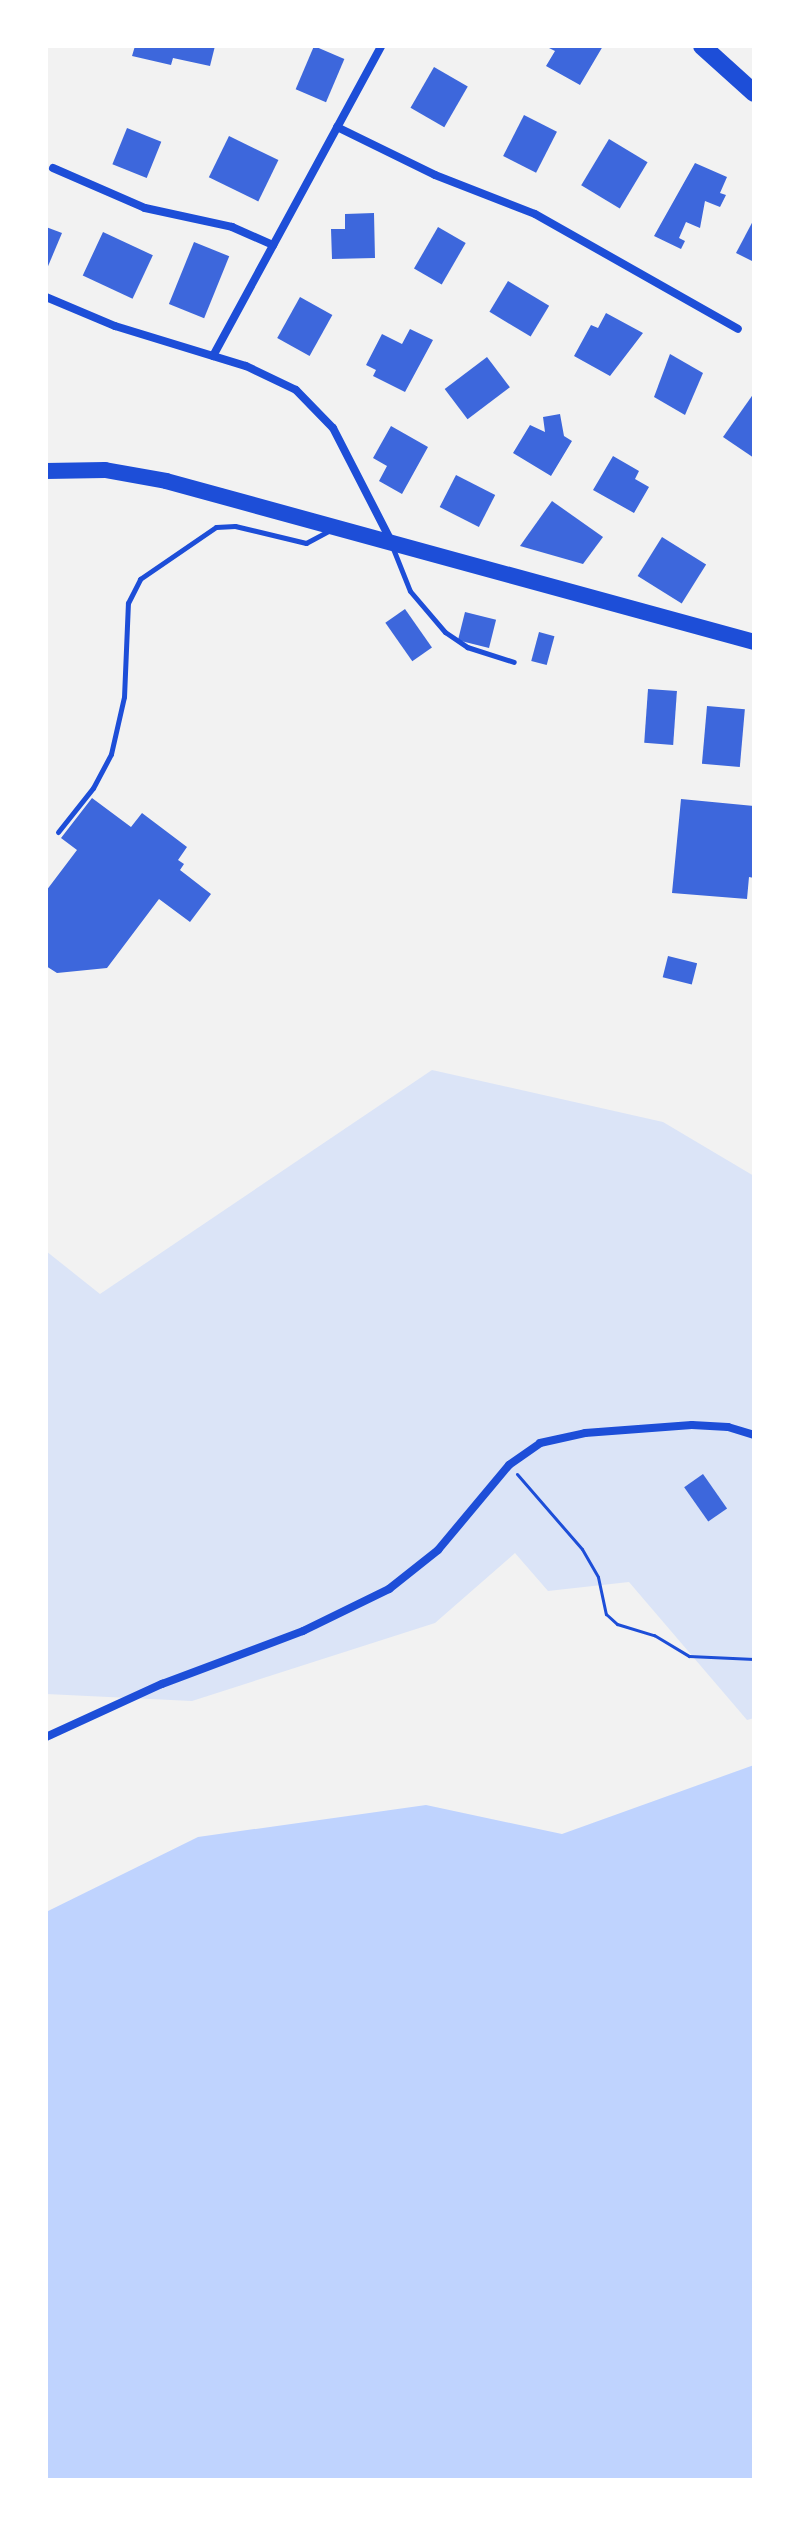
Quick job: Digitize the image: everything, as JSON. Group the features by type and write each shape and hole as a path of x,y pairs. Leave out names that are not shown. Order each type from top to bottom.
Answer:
{"main road":[{"path":"702,46 754,93"},
{"path":"46,471 140,475 754,642"}],"street":[{"path":"213,356 381,46"},
{"path":"337,127 444,179 523,207 738,329"},
{"path":"53,168 158,213 232,227 273,245"},
{"path":"46,297 274,378 315,406 339,437 391,542"},
{"path":"46,1737 162,1684 303,1631 389,1589 438,1550 509,1465 540,1443 585,1433 692,1425 728,1427 754,1435"}],"lane":[{"path":"58,832 99,778 118,734 128,603 140,579 216,527 235,526 306,543 325,537 334,527"},
{"path":"391,542 410,591 445,632 467,647 514,662"}],"path":[{"path":"509,1465 582,1549 598,1577 606,1614 617,1624 654,1635 689,1656 754,1659"}],"shaded area":[{"path":"432,1070 663,1122 754,1176 754,1718 747,1720 629,1582 548,1591 515,1553 435,1623 192,1701 46,1694 46,1251 100,1294"}],"water":[{"path":"754,1765 754,2480 46,2480 46,1912 198,1837 426,1805 562,1834"}],"building":[{"path":"135,46 215,46 210,66 173,58 171,65 132,56"},
{"path":"314,46 344,59 326,102 296,89"},
{"path":"545,46 603,46 580,85 546,66 555,51"},
{"path":"434,67 468,86 444,127 410,108"},
{"path":"524,115 557,132 536,173 503,156"},
{"path":"127,128 161,142 147,178 112,164"},
{"path":"229,136 278,160 258,201 209,177"},
{"path":"609,139 648,162 620,208 581,185"},
{"path":"695,163 727,177 720,193 726,195 720,207 705,201 700,228 686,222 679,238 685,241 681,249 654,236"},
{"path":"374,213 375,258 332,259 331,229 345,229 345,214"},
{"path":"754,219 754,262 736,253"},
{"path":"46,227 62,233 46,271"},
{"path":"438,227 466,243 442,285 414,269"},
{"path":"103,232 153,255 133,299 83,276"},
{"path":"194,242 229,256 204,318 169,304"},
{"path":"508,281 549,306 531,337 489,312"},
{"path":"300,297 332,315 310,356 277,338"},
{"path":"606,313 643,333 610,376 574,356 591,325 598,328"},
{"path":"410,329 433,340 405,392 373,376 376,370 366,365 382,334 402,344"},
{"path":"670,354 703,373 685,415 654,397"},
{"path":"487,357 510,387 468,419 445,389"},
{"path":"754,393 754,458 723,437"},
{"path":"560,414 564,436 572,441 551,476 513,453 530,425 545,432 543,417"},
{"path":"391,426 428,447 402,494 379,481 387,466 373,458"},
{"path":"613,456 639,471 635,479 649,487 634,513 593,490"},
{"path":"456,475 495,495 479,527 440,507"},
{"path":"552,501 603,537 583,564 520,546"},
{"path":"662,537 706,565 682,604 638,576"},
{"path":"405,609 432,648 412,661 385,623"},
{"path":"465,612 496,620 489,648 458,640"},
{"path":"539,632 554,636 547,665 531,661"},
{"path":"648,689 677,691 673,745 644,743"},
{"path":"707,706 745,709 740,767 702,764"},
{"path":"92,798 131,827 142,813 187,847 178,860 184,864 180,870 211,894 190,922 159,899 107,968 57,973 46,966 46,891 77,850 61,838"},
{"path":"681,799 754,806 754,878 749,877 747,899 672,893"},
{"path":"668,956 697,963 692,985 663,977"},
{"path":"703,1474 727,1508 708,1522 684,1487"}]}
